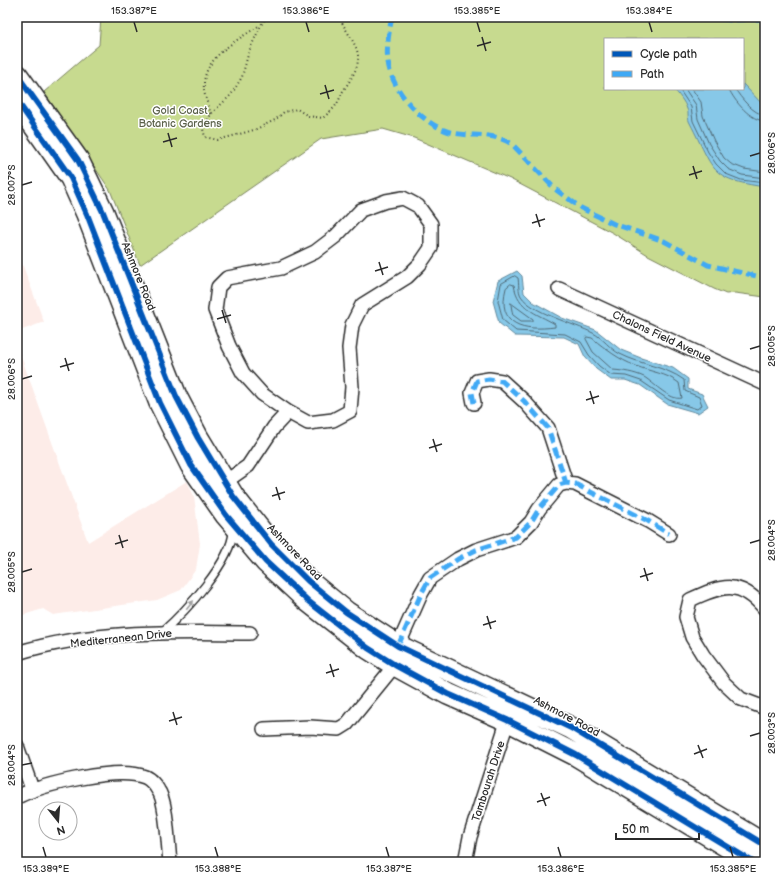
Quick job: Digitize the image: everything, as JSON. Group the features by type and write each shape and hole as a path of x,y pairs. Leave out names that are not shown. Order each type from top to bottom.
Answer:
{"main road":[{"name":"Ashmore Road","path":"17,75 78,160 103,212 176,396 225,482 238,502 271,544 308,581 396,656 448,694 507,720 612,775 753,862"},
{"name":"Ashmore Road","path":"17,101 71,178 87,214 160,403 191,465 234,524 266,562 308,601 368,648 453,673 515,700 587,737 765,845"}],"street":[{"path":"403,198 418,206 431,224 431,248 420,264 407,277 362,305 352,325 349,348 352,387 350,411 333,420 308,423 288,412 262,394 243,373 229,346 215,310 218,287 227,278 281,268 315,252 336,236 361,210 386,201 403,198"},
{"name":"Chalons Field Avenue","path":"559,289 765,384"},
{"path":"474,403 472,393 478,381 489,379 502,381 513,390 548,428 566,483"},
{"path":"225,482 248,466 274,427 288,412"},
{"path":"264,730 310,727 339,729 347,724 396,656 420,594 430,578 458,559 476,550 516,537 531,522 539,509 560,485 566,483 575,484 648,521 669,534"},
{"path":"765,609 754,595 736,587 712,589 690,600 686,617 692,637 724,683 741,699 765,708"},
{"name":"Mediterranean Drive","path":"17,653 31,649 93,638 162,632 250,633"},
{"name":"Tambourah Drive","path":"465,862 470,837 507,720 515,700"},
{"path":"17,746 32,789"},
{"path":"17,797 32,789 80,778 131,773 147,778 159,791 163,805 170,862"}],"lane":[{"path":"162,632 183,614 211,578 233,542 234,524"}],"path":[{"path":"267,17 261,25 249,51 242,76 231,95 210,114 203,129 205,137 218,140 254,130 275,120 284,112 297,110 308,116 323,118 336,106 353,77 359,60 353,39 339,17"},
{"path":"210,114 204,90 206,72 212,61 228,46 261,25"}],"shaded area":[{"path":"17,250 44,322 17,332"},
{"path":"17,345 88,542 187,481 194,496 200,544 196,569 181,590 157,600 53,615 43,609 17,617"}],"green space":[{"name":"Gold Coast Botanic Gardens","path":"101,17 765,17 765,297 735,293 726,294 714,289 648,255 613,233 510,179 414,138 383,129 321,139 140,265 110,190 44,92 99,45"}],"water":[{"path":"744,85 765,107 765,187 733,180 715,169 709,161 689,121 688,111 675,90 744,90"},
{"path":"517,271 522,276 524,293 533,302 562,318 596,330 621,350 673,368 688,379 688,389 702,394 708,406 698,413 667,404 640,385 625,380 611,380 596,369 585,357 579,344 564,337 515,336 499,323 493,301 498,281"}],"marked path":[{"path":"392,17 387,51 391,73 403,96 411,106 431,123 453,133 490,136 505,140 512,144 555,189 581,208 614,224 664,241 708,265 765,278"},
{"path":"706,17 731,20 765,19"},
{"path":"474,403 472,393 477,381 489,379 502,381 524,401 548,428 566,483"},
{"path":"398,646 421,594 430,578 458,559 476,550 516,537 531,522 539,509 559,485 566,483 575,484 648,521 669,534"}],"cycle path":[{"path":"17,75 78,160 103,212 176,396 198,438 233,496 271,544 308,581 346,612 398,646 571,728 765,845"},
{"path":"17,101 71,178 87,214 160,403 191,465 226,515 266,562 308,601 368,648 395,665 448,694 507,720 576,755 753,862"}]}
